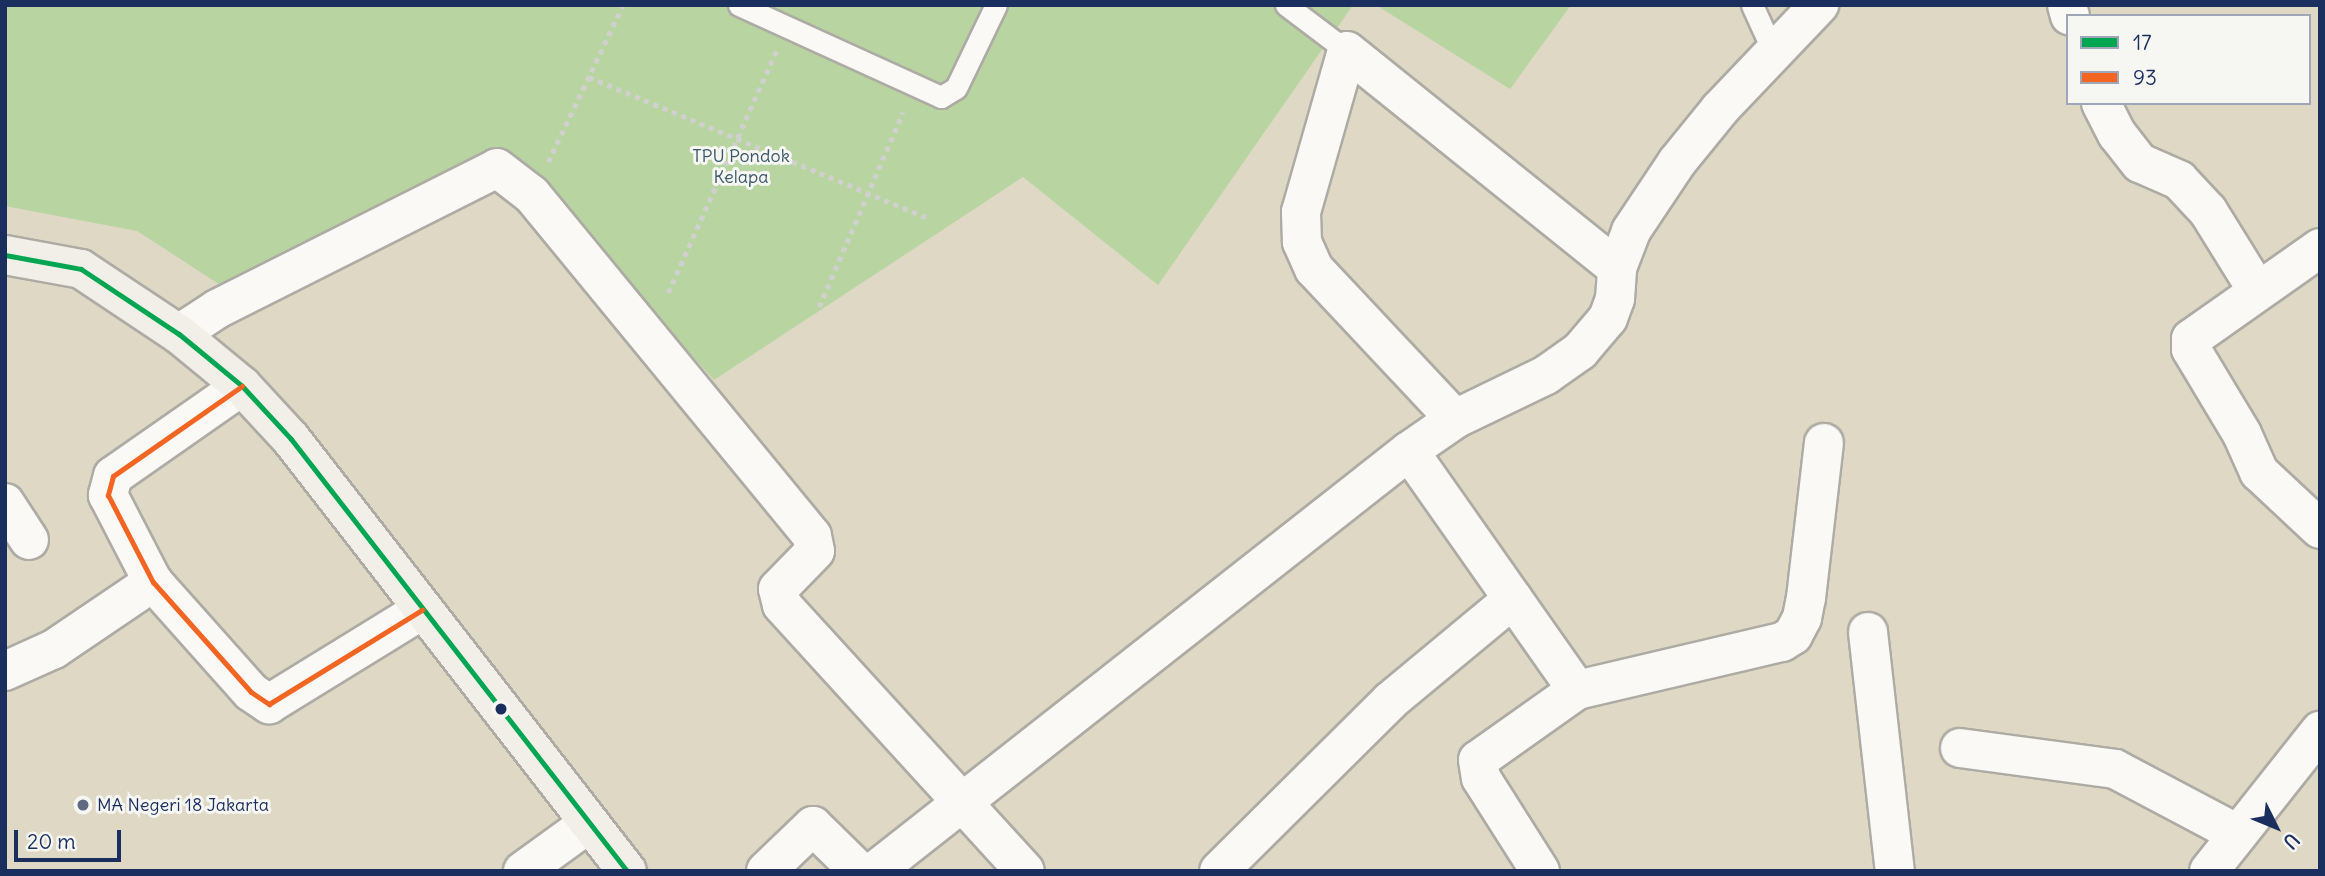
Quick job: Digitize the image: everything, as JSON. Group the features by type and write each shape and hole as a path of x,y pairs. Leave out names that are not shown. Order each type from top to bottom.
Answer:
{"street":[{"path":"875,871 1409,451 1455,419 1546,375 1580,351 1608,318 1615,299 1616,268 1632,231 1677,162 1773,51 1819,5"},
{"path":"1455,419 1314,269 1302,242 1301,212 1347,51 1616,268"},
{"path":"2102,105 2117,134 2140,163 2179,180 2208,211 2257,290"},
{"path":"179,334 217,309 497,168 532,195 812,536 816,548 780,586 779,600 960,804 1025,871"},
{"path":"2320,248 2191,339 2191,349 2242,434 2259,472 2320,529"},
{"path":"5,255 80,269 179,334 243,386 291,439 627,871"},
{"path":"243,386 113,477 108,495 153,582 251,692 269,704 422,610"},
{"path":"1540,871 1481,778 1478,760 1577,690 1782,642 1793,635 1802,618 1806,598 1824,443"},
{"path":"1409,451 1577,690"},
{"path":"5,503 29,540"},
{"path":"5,671 54,649 153,582"},
{"path":"1219,871 1381,709 1513,599"},
{"path":"1868,632 1895,871"},
{"path":"2209,871 2320,731"},
{"path":"1960,748 2115,769 2238,834"},
{"path":"523,871 588,824"},
{"path":"766,871 813,826 859,871"}],"lane":[{"path":"739,5 940,97 956,88 996,5"},
{"path":"1286,5 1347,51"},
{"path":"1752,5 1773,51"}],"path":[{"path":"532,195 623,5"},
{"path":"668,293 786,27"},
{"path":"589,77 928,218"},
{"path":"819,307 915,85"}],"green space":[{"name":"TPU Pondok Kelapa","path":"5,5 1353,5 1158,285 1023,177 714,380 521,165 259,310 137,231 5,206"},
{"path":"1376,5 1571,5 1510,89"}],"transit line":[{"name":"17","path":"5,255 81,269 179,334 242,386 291,439 627,871"},
{"name":"93","path":"242,386 113,476 108,495 153,582 251,692 269,704 422,610"}],"place":[{"name":"MA Negeri 18 Jakarta","path":"83,805"}]}
